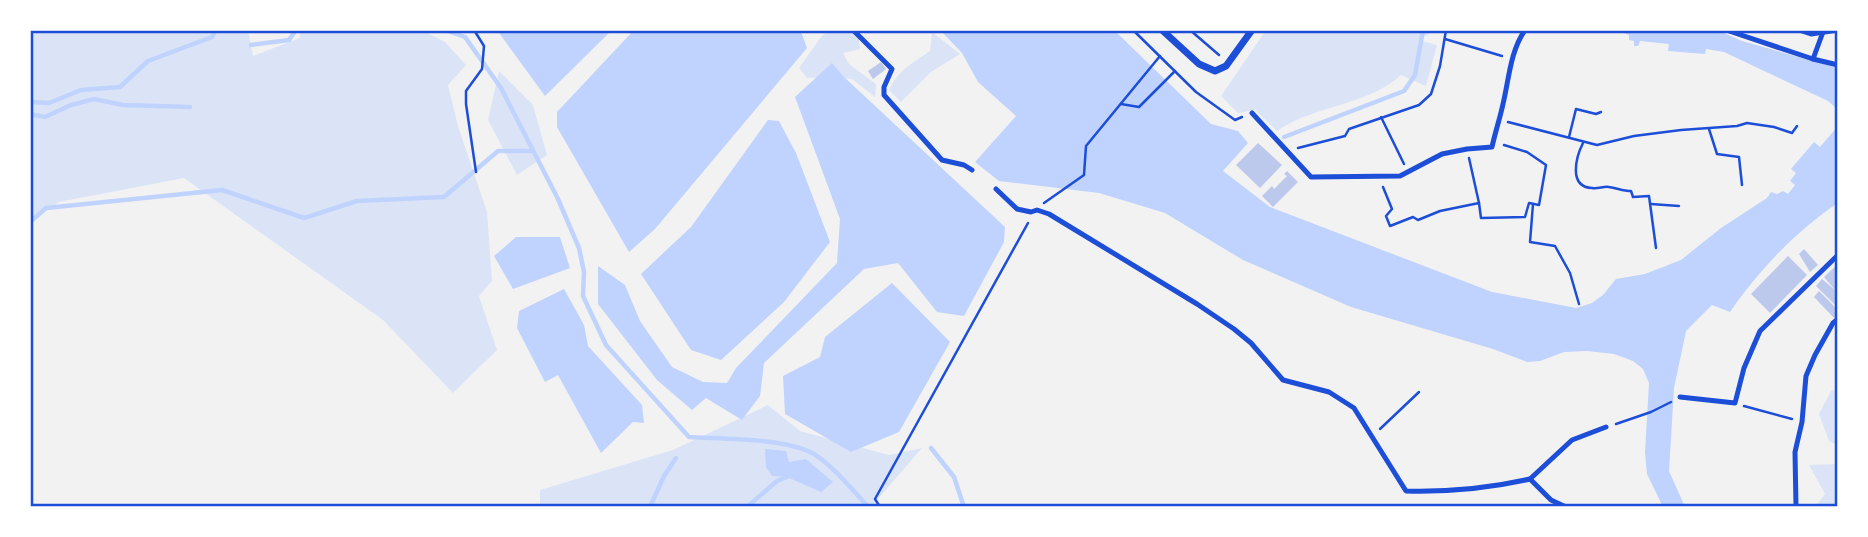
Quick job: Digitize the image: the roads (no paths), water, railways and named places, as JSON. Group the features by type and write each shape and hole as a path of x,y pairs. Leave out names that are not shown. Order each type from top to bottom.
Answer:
{"street":[{"path":"853,30 892,69 884,87 884,95 942,160 972,170"},
{"path":"1161,30 1199,64 1215,71 1226,66 1252,30"},
{"path":"1252,113 1311,177 1400,176 1442,154 1492,147 1512,59 1519,38 1525,30"},
{"path":"1753,39 1755,30"},
{"path":"1799,30 1811,34 1838,30"},
{"path":"1729,31 1838,65"},
{"path":"1813,59 1823,32"},
{"path":"996,189 1017,209 1049,214 1197,303 1251,343 1283,380 1329,392 1354,408 1406,491 1513,483 1530,479 1572,440 1606,427"},
{"path":"1681,397 1735,403 1744,368 1760,331 1838,255"},
{"path":"1796,507 1795,452 1802,422 1806,376 1821,344 1838,319"},
{"path":"1530,479 1551,500 1566,507"}],"water":[{"path":"497,30 612,30 545,96"},
{"path":"634,30 797,30 801,32 807,48 655,229 629,252 557,127 557,112"},
{"path":"940,30 1114,30 1211,124 1238,131 1248,143 1223,171 1270,207 1492,292 1576,308 1592,303 1603,295 1616,279 1645,274 1681,260 1721,228 1767,198 1771,192 1777,194 1783,191 1788,194 1795,185 1790,181 1796,173 1791,169 1814,142 1820,147 1838,126 1838,203 1779,252 1730,312 1712,305 1686,331 1674,388 1669,471 1685,507 1663,507 1647,474 1645,452 1649,383 1643,369 1633,361 1614,354 1587,351 1564,352 1540,361 1527,362 1493,349 1351,307 1243,260 1165,213 1099,193 999,181 975,162 1016,116 978,82 962,53"},
{"path":"1616,30 1717,30 1742,41 1838,68 1838,110 1828,101 1724,52 1706,49 1705,54 1668,51 1669,44 1640,41 1638,46 1634,46 1629,35"},
{"path":"832,63 1005,227 1004,242 964,316 937,312 898,263 864,269 764,363 760,396 742,420 706,398 692,410 657,380 598,304 598,266 625,285 640,321 672,367 703,382 727,383 736,368 837,263 840,219 795,97"},
{"path":"768,120 779,121 796,153 830,242 784,302 721,360 691,350 641,274 691,227"},
{"path":"516,237 560,237 570,268 513,289 494,256"},
{"path":"892,283 950,342 899,432 851,452 785,414 783,376 820,357 825,337"},
{"path":"564,289 584,325 588,346 642,405 644,423 633,422 601,453 558,375 545,382 517,328 519,311"},
{"path":"765,449 786,451 789,462 806,459 833,482 821,492 787,477 772,476 766,467"}],"waterway":[{"path":"30,102 49,103 81,90 120,87 148,61 212,37 216,30"},
{"path":"251,45 289,40 296,30"},
{"path":"445,30 465,37 501,88 558,199 579,248 584,272 583,296 606,345 689,437 766,441 808,451 832,468 868,507"},
{"path":"1284,137 1404,91 1415,75 1423,30"},
{"path":"30,114 45,117 71,105 94,99 123,105 190,107"},
{"path":"30,222 46,208 222,190 304,218 357,201 444,197 498,151 532,151"},
{"path":"931,448 954,477 964,507"},
{"path":"650,507 664,476 676,458"},
{"path":"747,507 777,481 787,477"}]}
